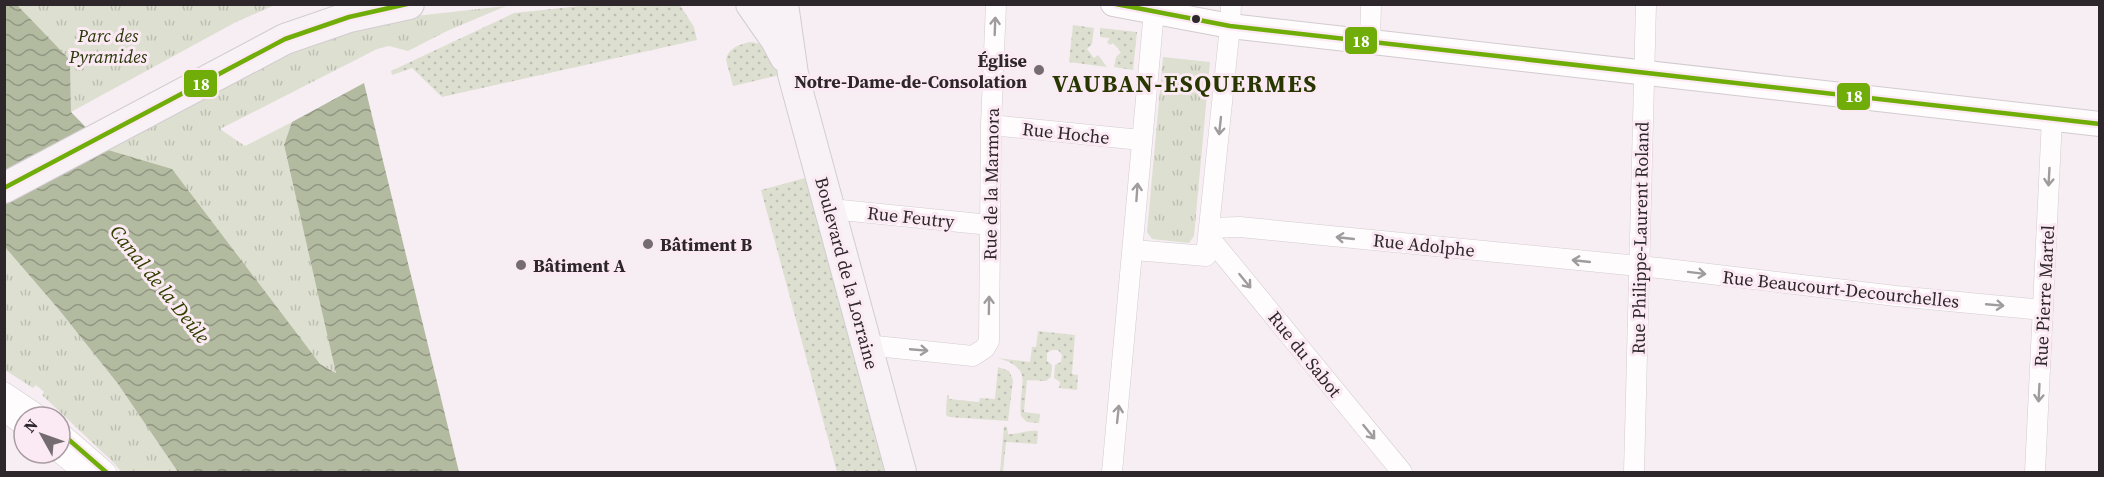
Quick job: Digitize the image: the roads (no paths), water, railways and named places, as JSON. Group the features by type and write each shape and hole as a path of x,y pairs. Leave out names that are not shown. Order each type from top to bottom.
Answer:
{"main road":[{"path":"4,188 258,34 291,19 337,4"},
{"path":"4,170 295,35 349,17 409,4"},
{"name":"Boulevard de la Lorraine","path":"751,4 776,40 793,74"},
{"name":"Boulevard de la Lorraine","path":"783,4 793,74 901,472"}],"street":[{"name":"Rue de la Marmora","path":"866,345 973,356 985,348 988,341 991,125 996,4"},
{"path":"1113,4 1230,15 1370,42 2100,124"},
{"path":"1370,42 1371,4"},
{"name":"Rue Philippe-Laurent Roland","path":"1634,472 1646,4"},
{"path":"1112,472 1134,250 1142,140 1162,8"},
{"path":"1134,250 1206,256 1230,15"},
{"name":"Rue Pierre Martel","path":"2035,472 2052,119"},
{"name":"Rue Hoche","path":"991,125 1142,140"},
{"name":"Rue Feutry","path":"831,209 990,225"},
{"name":"Rue Adolphe","path":"1209,232 1240,227 1639,266"},
{"name":"Rue du Sabot","path":"1209,232 1402,472"},
{"name":"Rue Beaucourt-Decourchelles","path":"1639,266 1896,296 2043,310"},
{"path":"4,392 23,405"},
{"path":"72,442 106,472"}],"water":[{"name":"Canal de la Deûle","path":"16,4 70,60 71,112 108,150 172,169 320,364 336,373 284,145 292,122 364,83 459,472 178,472 118,384 5,247 4,5"}],"place":[{"name":"Église Notre-Dame-de-Consolation","path":"1039,70"},
{"name":"Bâtiment B","path":"648,244"},
{"name":"Bâtiment A","path":"521,265"}],"district":[{"name":"VAUBAN-ESQUERMES","path":"1185,83"}],"park label":[{"name":"Parc des Pyramides","path":"108,45"}]}
